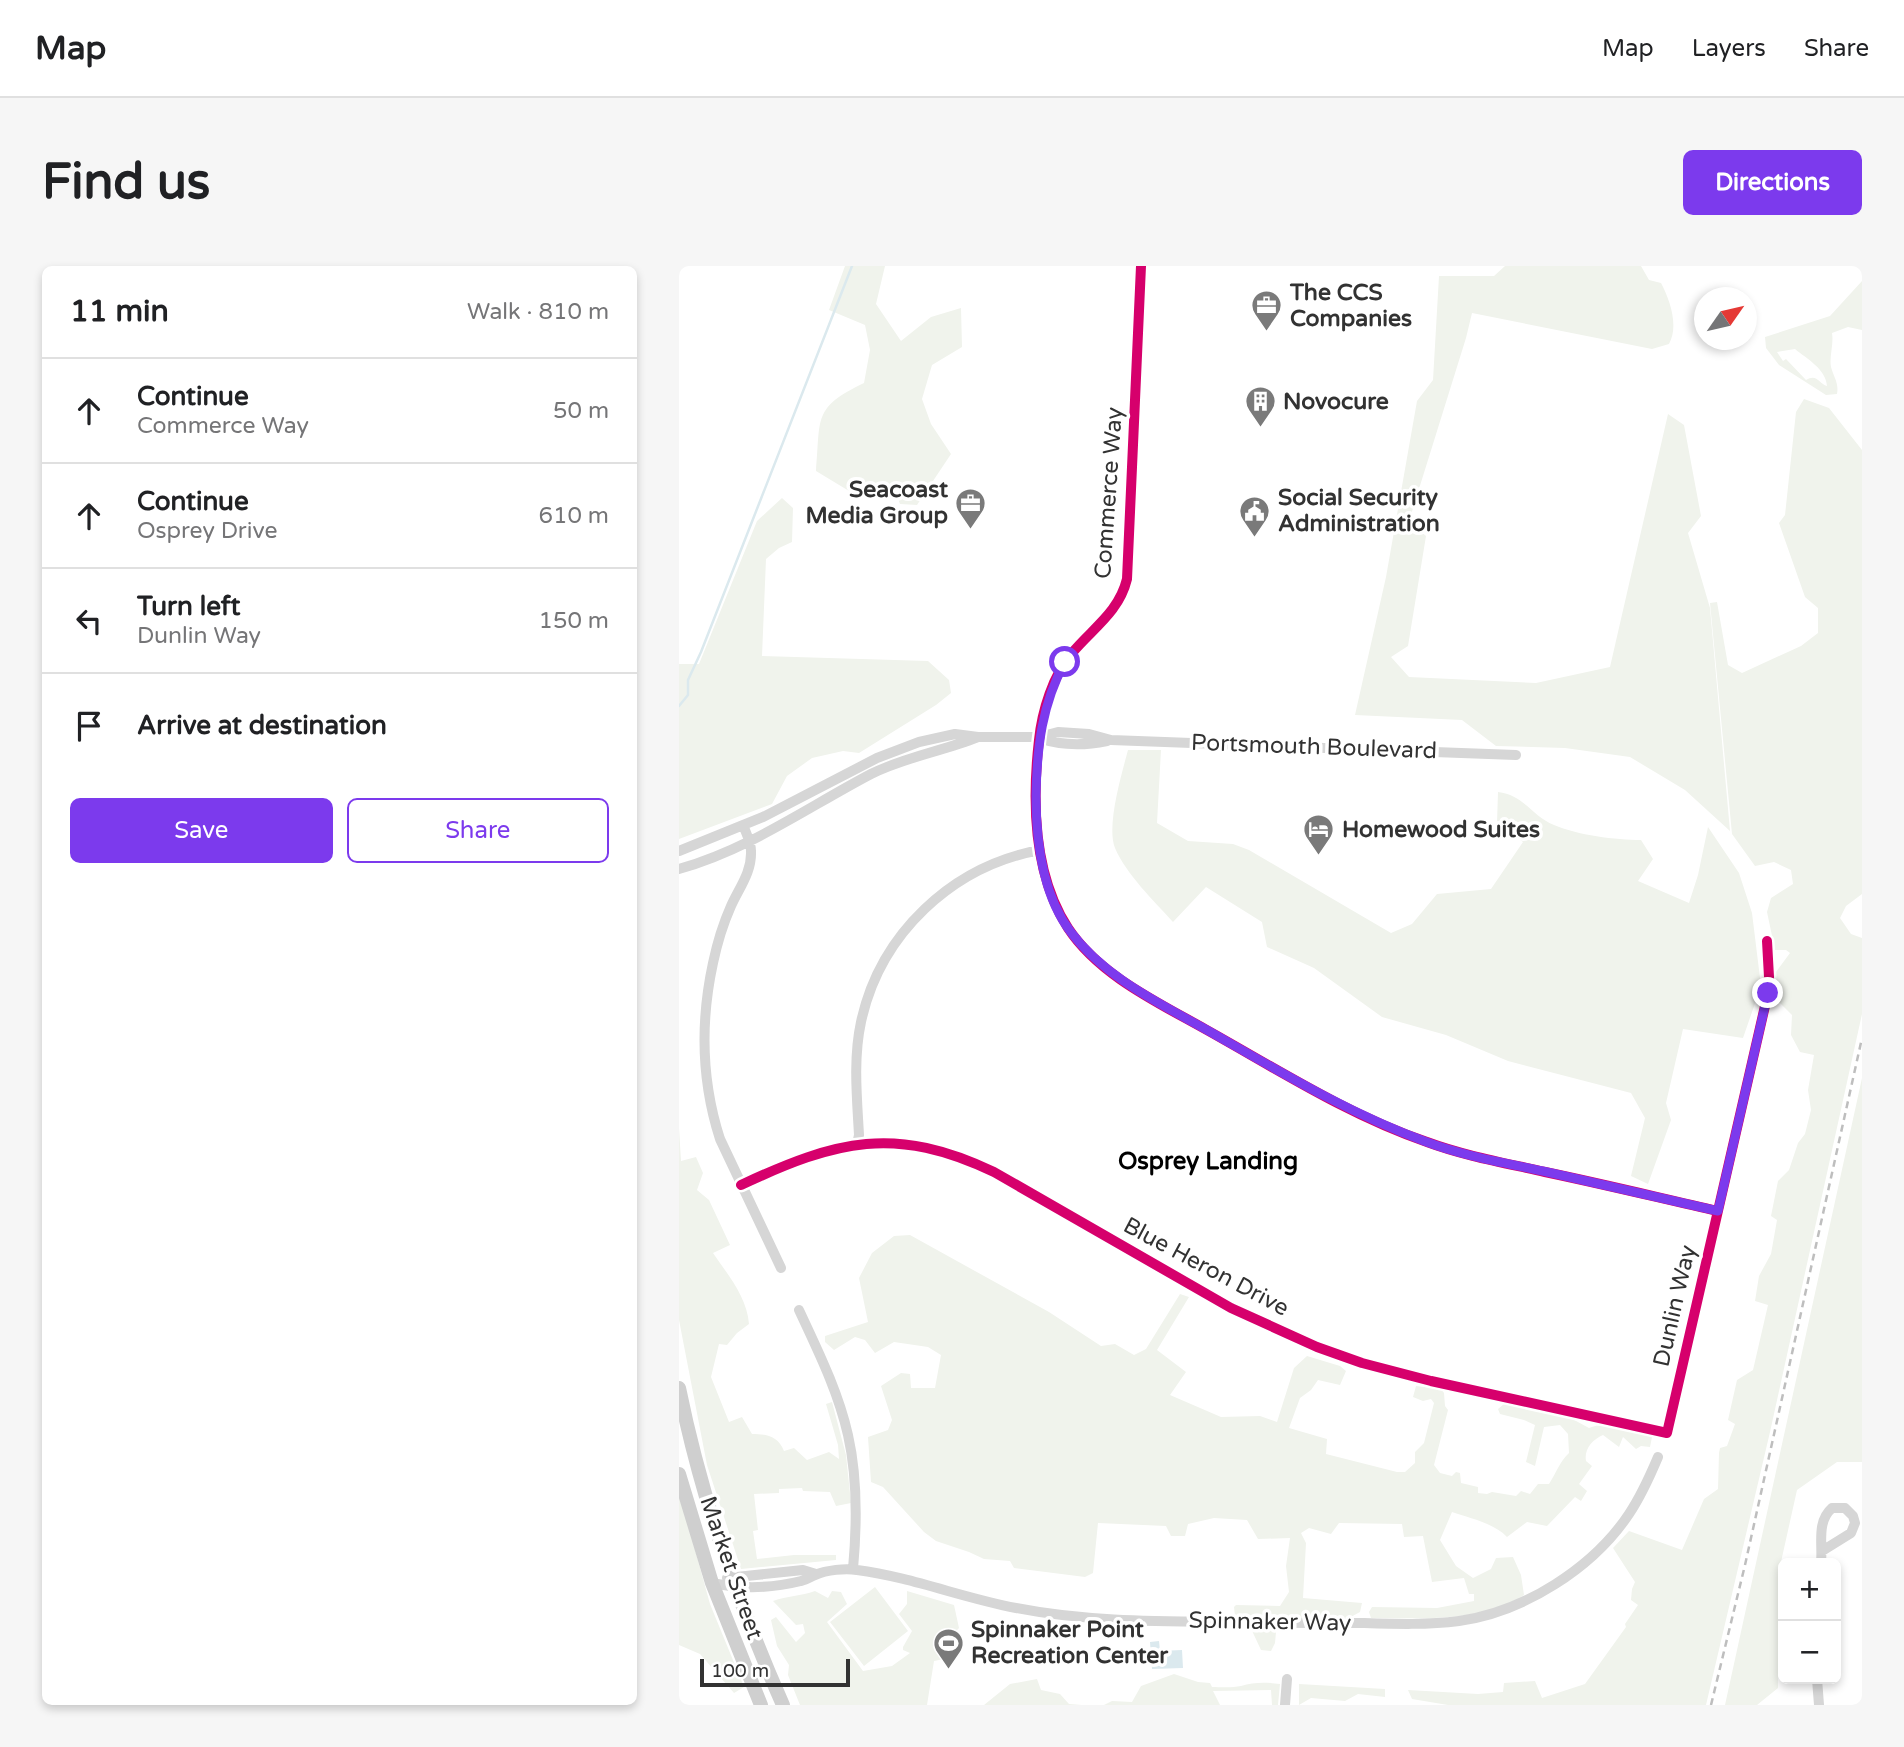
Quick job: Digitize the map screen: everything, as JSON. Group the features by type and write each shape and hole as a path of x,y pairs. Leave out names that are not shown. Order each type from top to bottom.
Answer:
{"main road":[{"name":"Market Street","path":"679,1388 703,1489 733,1582 783,1705"},
{"name":"Market Street","path":"679,1474 712,1583 761,1705"}],"street":[{"name":"Commerce Way","path":"1141,266 1128,579 1112,611 1071,653 1060,671 1050,695 1039,737 1036,809 1040,850 1048,882 1062,918 1080,943 1104,966 1170,1009 1333,1101 1435,1145 1718,1211"},
{"name":"Portsmouth Boulevard","path":"679,851 778,810 890,752 955,734 978,737 1039,737 1056,744 1086,745 1111,740 1516,755"},
{"name":"Portsmouth Boulevard","path":"679,869 709,860 749,841 885,768 978,737"},
{"path":"743,825 751,852 748,870 730,907 718,942 709,980 703,1025 705,1072 713,1118 720,1139 781,1268"},
{"path":"857,1144 859,1135 856,1070 860,1024 869,992 891,947 929,904 967,876 1005,858 1040,850"},
{"name":"Dunlin Way","path":"1667,1433 1765,1006 1769,977 1767,941"},
{"name":"Blue Heron Drive","path":"741,1185 786,1165 857,1144 911,1144 968,1160 994,1172 1158,1268 1250,1317 1336,1354 1431,1381 1667,1433"},
{"path":"799,1310 827,1370 849,1441 856,1506 853,1569"},
{"name":"Spinnaker Way","path":"712,1583 803,1570 816,1574 853,1569 1015,1608 1060,1615 1129,1620 1280,1623 1411,1624 1461,1621 1492,1614 1524,1601 1584,1562 1602,1546 1630,1513 1658,1457"},
{"path":"1821,1558 1820,1538 1824,1517 1832,1508 1845,1508 1853,1516 1854,1529 1851,1534 1822,1551"},
{"path":"1285,1705 1287,1679"},
{"path":"1817,1684 1819,1705"}],"shaded area":[{"path":"845,266 885,266 876,304 901,341 931,317 961,308 962,347 932,365 922,399 931,424 951,454 917,505 900,504 896,494 854,494 816,471 822,416 835,400 864,383 870,350 865,325 829,310"},
{"path":"1505,266 1641,266 1649,280 1661,283 1672,313 1672,337 1669,344 1652,349 1472,313 1409,521 1426,536 1408,646 1391,657 1409,677 1536,683 1610,667 1668,414 1684,425 1701,516 1688,533 1710,608 1730,831 1685,790 1630,757 1565,748 1496,746 1462,720 1355,715 1386,577 1417,401 1433,380 1439,276 1494,276"},
{"path":"1862,281 1862,330 1848,327 1832,333 1831,367 1837,384 1837,394 1826,395 1779,365 1766,348 1765,337 1830,316","holes":["1795,349 1820,369 1827,386 1815,378 1806,380 1786,359 1783,361 1777,352"]},
{"path":"1804,399 1829,408 1862,450 1862,894 1846,906 1840,918 1851,934 1862,938 1862,1014 1770,1432 1706,1705 1448,1705 1412,1699 1408,1690 1478,1694 1503,1692 1504,1683 1535,1681 1542,1698 1585,1684 1626,1627 1625,1624 1638,1605 1631,1600 1635,1582 1613,1548 1629,1531 1682,1550 1704,1499 1718,1489 1720,1448 1727,1446 1735,1424 1728,1420 1737,1380 1753,1370 1768,1305 1755,1301 1759,1276 1771,1254 1777,1220 1771,1216 1778,1181 1789,1170 1798,1143 1805,1134 1811,1110 1808,1090 1814,1055 1800,1052 1791,1035 1792,1015 1774,997 1776,972 1790,953 1786,950 1775,950 1767,912 1771,898 1793,884 1791,870 1774,862 1755,866 1732,834 1710,603 1717,602 1728,665 1742,673 1801,646 1818,633 1818,608 1805,597 1779,523 1785,515 1796,412"},
{"path":"782,498 793,508 792,542 766,559 762,656 928,661 949,680 951,693 859,753 843,751 812,758 787,776 772,804 679,839 679,664 699,664 757,521"},
{"path":"1128,750 1161,750 1157,823 1188,841 1233,844 1249,850 1391,933 1412,924 1437,894 1491,889 1523,842 1497,823 1498,792 1515,797 1546,821 1563,829 1597,836 1641,840 1653,859 1638,881 1689,903 1708,827 1739,873 1752,913 1761,986 1743,1038 1683,1029 1666,1103 1671,1120 1648,1184 1631,1176 1645,1118 1631,1093 1508,1061 1446,1035 1382,1017 1314,968 1267,947 1262,922 1206,887 1173,922 1133,877 1115,848 1112,827"},
{"path":"1862,1078 1862,1462 1837,1462 1797,1490 1782,1558 1778,1558 1778,1688 1757,1705 1725,1705"},
{"path":"679,1128 681,1161 696,1157 703,1173 697,1190 709,1200 730,1245 713,1253 736,1287 745,1305 749,1324 727,1345 719,1344 711,1377 729,1422 742,1417 752,1434 771,1437 779,1442 784,1451 794,1448 807,1460 829,1452 839,1459 838,1445 826,1404 832,1402 846,1455 851,1503 836,1506 830,1492 803,1491 802,1488 779,1489 779,1493 754,1494 758,1530 753,1531 757,1559 794,1555 836,1555 836,1560 741,1569 707,1465 679,1320"},
{"path":"910,1235 1049,1312 1101,1346 1115,1344 1134,1355 1146,1349 1180,1294 1189,1297 1157,1350 1186,1372 1170,1395 1221,1417 1260,1416 1277,1422 1294,1368 1307,1356 1340,1366 1346,1371 1340,1385 1318,1380 1311,1390 1300,1398 1289,1428 1327,1439 1326,1454 1405,1472 1415,1463 1415,1452 1424,1443 1434,1403 1431,1399 1423,1401 1413,1397 1416,1386 1441,1389 1448,1410 1434,1465 1440,1473 1452,1476 1456,1472 1460,1473 1461,1483 1478,1487 1478,1493 1516,1496 1521,1491 1530,1494 1538,1484 1549,1484 1569,1453 1568,1434 1560,1425 1544,1427 1535,1466 1526,1462 1535,1425 1500,1414 1498,1409 1504,1404 1565,1415 1589,1428 1605,1425 1629,1430 1652,1437 1650,1447 1641,1446 1636,1449 1623,1437 1619,1447 1603,1435 1595,1439 1586,1457 1586,1461 1592,1466 1579,1484 1587,1491 1581,1501 1575,1497 1547,1526 1527,1522 1507,1537 1488,1525 1452,1512 1440,1540 1456,1566 1473,1578 1491,1569 1496,1558 1513,1557 1521,1575 1524,1595 1507,1604 1469,1615 1371,1618 1369,1612 1372,1607 1437,1608 1474,1601 1474,1594 1469,1594 1464,1578 1432,1582 1423,1536 1404,1537 1402,1524 1339,1523 1331,1534 1309,1528 1301,1533 1306,1543 1303,1598 1362,1603 1360,1612 1347,1619 1277,1621 1275,1643 1271,1651 1261,1650 1247,1620 1235,1616 1234,1607 1280,1606 1289,1592 1286,1566 1290,1538 1258,1539 1247,1520 1214,1518 1188,1524 1185,1536 1171,1536 1166,1526 1098,1523 1093,1573 1085,1577 1014,1568 1010,1561 984,1559 936,1541 924,1532 883,1487 871,1482 868,1437 888,1430 892,1420 881,1386 901,1373 910,1374 911,1388 935,1388 941,1355 928,1347 894,1342 875,1353 865,1340 855,1337 834,1350 825,1342 825,1336 868,1322 859,1278 872,1253 894,1236"},
{"path":"679,1492 710,1604 744,1687 734,1693 700,1654 679,1645"},
{"path":"875,1587 908,1631 864,1666 830,1622"},
{"path":"815,1591 828,1598 832,1591 841,1592 847,1604 827,1622 863,1671 892,1666 910,1653 903,1650 903,1647 912,1631 899,1614 907,1604 907,1591 954,1605 959,1628 946,1642 944,1649 949,1658 934,1661 927,1705 800,1705 788,1675 789,1665 777,1646 771,1620 776,1617 796,1642 805,1633 803,1624 796,1625 773,1601"},
{"path":"1159,1641 1160,1651 1182,1650 1183,1668 1152,1669 1150,1642"},
{"path":"1174,1674 1210,1683 1212,1687 1280,1684 1278,1705 1272,1705 1271,1690 1213,1691 1220,1705 1104,1705 1112,1701 1132,1702 1141,1686"},
{"path":"1037,1679 1041,1690 1060,1694 1069,1704 1082,1705 984,1705 1010,1684"},
{"path":"1299,1684 1385,1689 1385,1697 1358,1694 1345,1701 1311,1698 1299,1705"}],"waterway":[{"path":"679,706 688,695 688,680 852,266"}],"railway":[{"path":"1711,1705 1745,1565 1862,1038"}],"cycle path":[{"path":"1141,266 1127,579 1112,610 1072,653 1059,672 1046,706 1039,740 1036,788 1038,837 1048,884 1056,907 1068,928 1096,960 1130,986 1369,1119 1441,1147 1470,1155 1718,1211"},
{"path":"741,1185 807,1157 837,1149 866,1144 926,1148 959,1157 994,1172 1231,1308 1317,1347 1362,1363 1431,1381 1667,1433 1765,1006 1769,977 1767,941"}],"place":[{"name":"The CCS Companies","path":"1267,333"},
{"name":"Novocure","path":"1260,429"},
{"name":"Seacoast Media Group","path":"971,530"},
{"name":"Social Security Administration","path":"1255,538"},
{"name":"Homewood Suites","path":"1319,857"},
{"name":"Spinnaker Point Recreation Center","path":"948,1670"}],"district":[{"name":"Osprey Landing","path":"1208,1161"}],"route":[{"path":"1065,662 1041,724 1036,809 1043,866 1054,902 1069,930 1094,958 1143,993 1355,1111 1413,1138 1460,1152 1718,1211 1768,993"}]}
